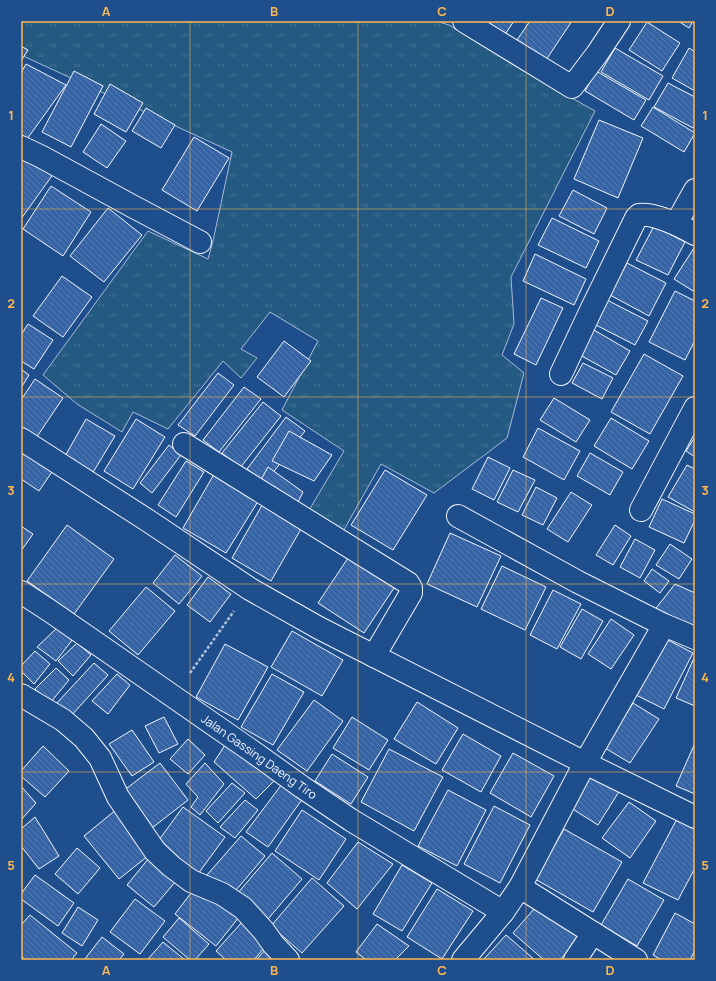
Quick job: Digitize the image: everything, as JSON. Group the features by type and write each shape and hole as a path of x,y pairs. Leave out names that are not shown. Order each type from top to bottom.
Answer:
{"street":[{"path":"464,21 572,87 597,54 619,21"},
{"path":"21,147 200,242"},
{"path":"676,224 695,190"},
{"path":"561,374 636,218 639,215 652,216 676,224 695,234"},
{"path":"641,510 695,408"},
{"path":"23,444 150,522 250,589 319,628 695,817"},
{"path":"184,444 408,583 410,593 374,656"},
{"path":"458,516 578,582 664,625 695,638"},
{"name":"Jalan Gassing Daeng Tiro","path":"21,592 256,754 302,788 345,816 503,912"},
{"path":"463,960 503,912 520,887 585,763 664,625"},
{"path":"21,695 63,720 84,738 100,758 118,797 155,851 171,866 191,881 222,894 243,908 288,960"},
{"path":"520,887 636,960"},
{"path":"575,960 593,933"}],"path":[{"path":"173,697 250,589"}],"green space":[{"path":"21,21 436,21 449,25 522,70 595,111 511,277 514,324 502,355 524,373 507,438 434,493 381,464 341,535 308,512 344,451 282,410 318,341 270,312 241,349 257,358 241,378 223,361 168,429 133,412 122,432 77,404 43,375 148,231 208,259 232,152 21,55"}],"building":[{"path":"474,21 514,21 502,39"},
{"path":"530,21 572,21 546,60 517,40"},
{"path":"678,21 693,21 689,28"},
{"path":"647,22 680,43 662,71 629,50"},
{"path":"21,46 28,50 21,61"},
{"path":"615,48 663,76 649,100 601,72"},
{"path":"689,48 695,52 695,91 672,78"},
{"path":"26,64 66,85 27,139 21,134 21,73"},
{"path":"74,71 103,86 71,147 42,132"},
{"path":"596,71 646,100 634,120 585,91"},
{"path":"668,83 695,97 695,125 693,128 654,107"},
{"path":"110,84 143,103 126,132 94,114"},
{"path":"653,107 695,133 684,152 641,126"},
{"path":"146,108 175,125 161,148 132,131"},
{"path":"599,120 643,138 618,198 574,179"},
{"path":"101,124 126,141 107,168 83,152"},
{"path":"194,137 229,158 197,211 162,190"},
{"path":"21,149 54,173 21,219"},
{"path":"51,186 91,212 63,256 23,229"},
{"path":"573,190 607,208 594,234 559,216"},
{"path":"108,208 142,235 104,282 70,256"},
{"path":"552,218 599,241 586,268 538,245"},
{"path":"654,226 685,242 668,275 636,260"},
{"path":"694,248 695,289 693,291 674,279"},
{"path":"535,254 586,279 574,305 523,281"},
{"path":"627,263 666,283 649,316 610,295"},
{"path":"62,276 92,297 63,337 33,316"},
{"path":"675,291 695,301 695,340 685,360 649,342"},
{"path":"541,298 563,308 536,365 514,354"},
{"path":"605,299 648,321 635,345 592,323"},
{"path":"28,324 53,340 34,369 21,361 21,335"},
{"path":"594,330 630,351 616,375 580,355"},
{"path":"284,341 311,361 284,397 257,377"},
{"path":"644,354 683,376 650,434 611,412"},
{"path":"583,363 613,378 602,399 572,383"},
{"path":"21,369 29,375 21,388"},
{"path":"218,373 234,385 195,436 178,425"},
{"path":"35,379 63,398 36,438 21,428 21,400"},
{"path":"244,387 261,399 219,452 203,440"},
{"path":"554,398 590,420 576,442 540,420"},
{"path":"263,402 281,416 240,468 222,453"},
{"path":"286,417 305,431 265,483 247,469"},
{"path":"611,418 649,441 632,469 594,446"},
{"path":"86,419 115,436 92,474 64,458"},
{"path":"136,419 165,437 133,489 104,471"},
{"path":"538,428 580,451 564,480 523,457"},
{"path":"289,431 332,455 314,481 272,461"},
{"path":"695,437 695,457 686,451"},
{"path":"169,445 181,455 152,493 140,483"},
{"path":"27,446 56,466 39,491 21,479 21,455"},
{"path":"590,453 623,472 610,495 577,476"},
{"path":"488,457 510,468 494,500 472,489"},
{"path":"186,461 204,472 176,517 158,505"},
{"path":"687,465 695,469 695,512 668,497"},
{"path":"268,467 303,492 288,522 252,496"},
{"path":"217,469 262,495 226,553 183,528"},
{"path":"385,470 427,495 393,550 351,525"},
{"path":"513,470 535,480 518,512 497,502"},
{"path":"536,487 557,498 543,525 522,515"},
{"path":"571,492 592,505 568,542 547,529"},
{"path":"662,499 695,514 695,520 684,543 649,527"},
{"path":"265,500 305,522 271,581 232,558"},
{"path":"67,525 114,559 74,614 27,581"},
{"path":"615,525 631,536 613,565 596,555"},
{"path":"21,526 33,534 21,551"},
{"path":"450,533 501,556 477,607 427,584"},
{"path":"635,539 655,550 640,578 620,567"},
{"path":"670,544 692,559 679,579 656,565"},
{"path":"352,552 398,582 364,633 318,603"},
{"path":"175,555 202,576 179,604 153,583"},
{"path":"502,566 546,587 525,630 481,609"},
{"path":"652,569 669,581 660,593 644,581"},
{"path":"208,577 231,594 210,622 187,605"},
{"path":"675,584 695,593 695,629 653,612"},
{"path":"146,587 175,611 138,655 109,631"},
{"path":"553,590 581,604 557,649 530,635"},
{"path":"582,609 603,621 581,659 560,647"},
{"path":"611,619 634,635 611,669 588,654"},
{"path":"58,627 73,639 56,661 37,647"},
{"path":"292,631 343,660 322,696 271,667"},
{"path":"662,637 693,653 664,709 632,693"},
{"path":"77,643 91,655 73,676 58,661"},
{"path":"225,644 268,667 238,720 196,697"},
{"path":"35,651 50,664 34,684 21,671 21,666"},
{"path":"695,658 695,706 676,698"},
{"path":"94,663 108,675 70,717 56,704"},
{"path":"56,668 69,680 50,703 35,689"},
{"path":"117,674 130,685 108,714 92,701"},
{"path":"272,674 304,692 273,745 241,727"},
{"path":"314,700 343,721 307,771 277,750"},
{"path":"417,702 458,728 436,764 394,739"},
{"path":"633,703 659,719 630,763 605,748"},
{"path":"164,717 178,744 159,753 145,726"},
{"path":"352,717 388,740 369,770 333,748"},
{"path":"132,730 154,762 132,776 109,744"},
{"path":"463,734 501,756 481,792 442,770"},
{"path":"188,739 205,755 188,774 170,759"},
{"path":"227,742 275,780 256,799 214,762"},
{"path":"695,743 695,794 676,786"},
{"path":"43,746 69,771 45,797 21,776 21,771"},
{"path":"389,749 443,777 414,831 361,802"},
{"path":"513,753 554,776 531,817 490,793"},
{"path":"332,754 368,777 351,804 315,781"},
{"path":"160,763 188,800 152,828 123,791"},
{"path":"205,763 224,784 200,815 191,807 198,797 186,784"},
{"path":"592,773 620,790 598,825 571,808"},
{"path":"285,780 306,794 268,847 246,832"},
{"path":"232,783 245,793 218,823 206,811"},
{"path":"21,786 36,803 21,820"},
{"path":"448,790 486,810 457,866 418,846"},
{"path":"245,800 258,810 235,838 220,827"},
{"path":"629,802 656,821 630,858 602,838"},
{"path":"494,806 530,825 500,883 464,864"},
{"path":"183,807 225,837 198,874 156,844"},
{"path":"117,809 153,852 119,879 84,836"},
{"path":"302,810 346,839 319,880 275,851"},
{"path":"679,815 695,823 695,868 678,900 643,883"},
{"path":"35,817 59,856 39,869 21,846 21,829"},
{"path":"564,829 622,862 593,912 535,879"},
{"path":"241,836 265,856 231,896 207,875"},
{"path":"358,842 393,864 357,909 327,883"},
{"path":"77,848 100,868 78,894 55,874"},
{"path":"272,853 302,879 268,919 237,894"},
{"path":"149,858 176,881 154,907 127,885"},
{"path":"402,865 432,883 402,931 373,914"},
{"path":"35,875 74,903 58,926 21,899 21,894"},
{"path":"312,878 344,906 302,953 271,926"},
{"path":"628,879 664,900 637,946 601,925"},
{"path":"197,885 239,917 216,946 175,914"},
{"path":"437,889 473,911 442,959 407,937"},
{"path":"135,899 165,921 140,954 110,932"},
{"path":"541,901 581,935 560,960 544,960 513,933"},
{"path":"78,907 98,920 82,946 62,933"},
{"path":"675,913 695,924 695,950 690,960 662,960 653,955"},
{"path":"30,915 77,953 71,960 26,960 21,956 21,925"},
{"path":"179,918 209,944 195,960 190,960 163,937"},
{"path":"243,921 268,943 254,960 226,960 216,951"},
{"path":"377,924 409,946 395,960 366,960 356,952"},
{"path":"506,935 535,960 483,960"},
{"path":"102,937 124,954 119,960 84,960"},
{"path":"163,942 185,960 149,960 148,959"},
{"path":"266,949 279,960 256,960"}]}
